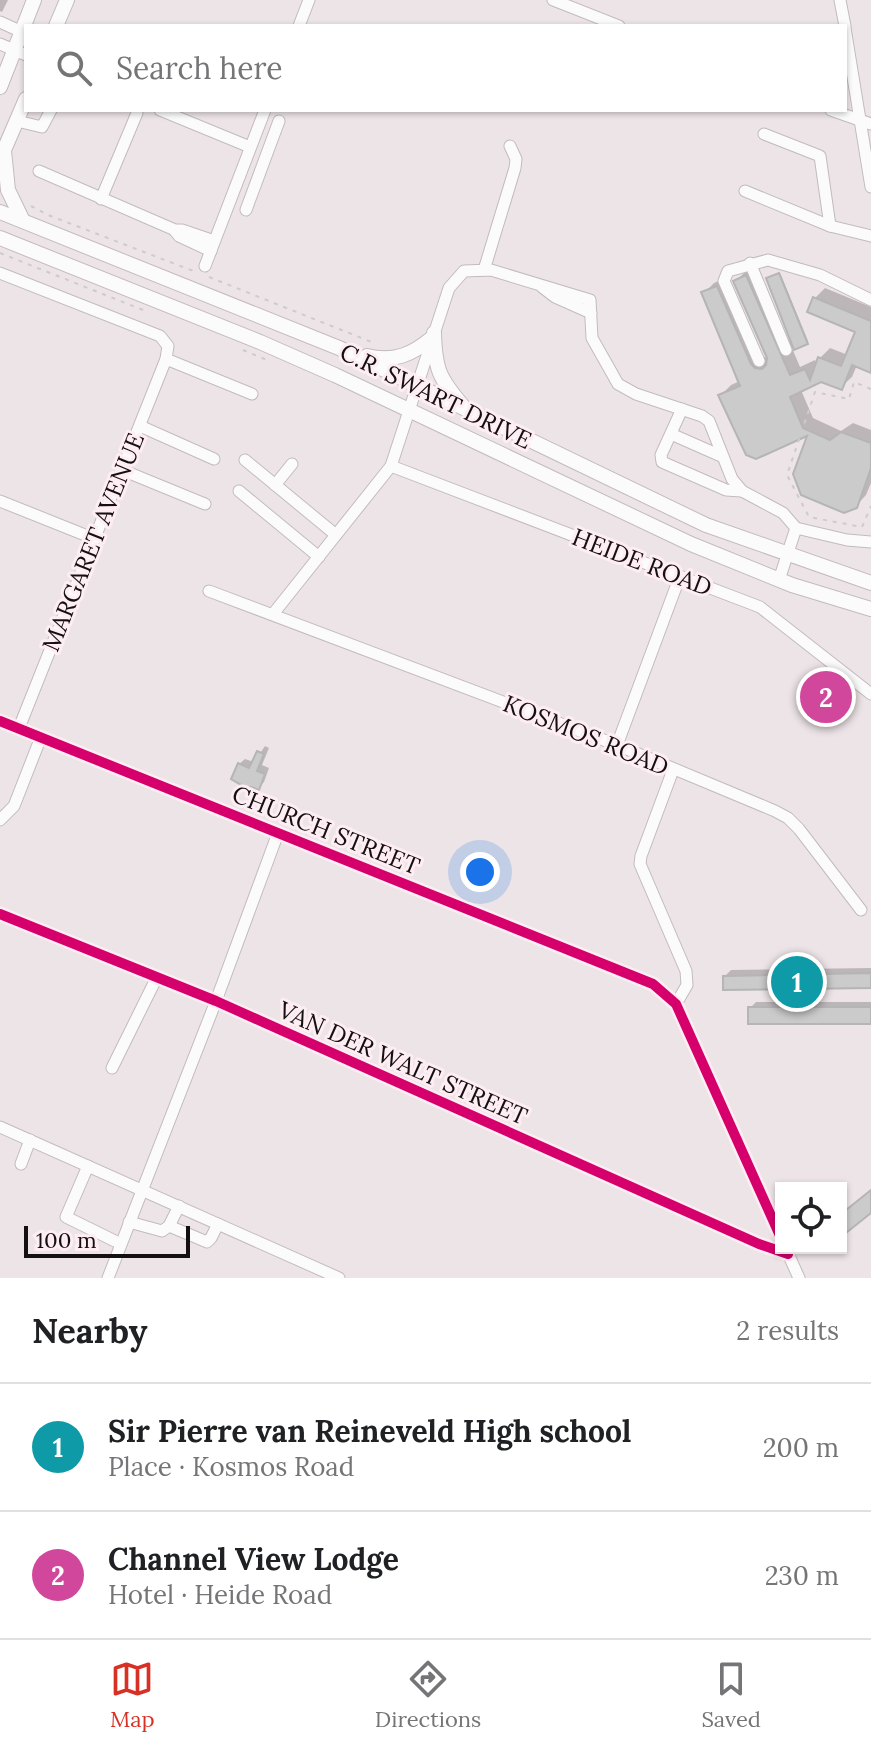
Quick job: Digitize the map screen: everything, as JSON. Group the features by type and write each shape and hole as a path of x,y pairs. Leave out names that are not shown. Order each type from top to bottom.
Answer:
{"main road":[{"path":"25,24 34,0"},
{"path":"57,24 67,0"},
{"path":"0,87 20,52 24,27"},
{"path":"23,221 8,190 2,156 24,104"},
{"name":"C.R. SWART DRIVE","path":"0,212 339,348 706,525 871,583"},
{"name":"C.R. SWART DRIVE","path":"0,238 260,342 691,544 779,580 871,609"},
{"path":"339,348 390,359 415,353 434,335"},
{"path":"434,335 435,362 440,377 467,411"}],"street":[{"path":"300,24 309,0"},
{"path":"553,0 614,24"},
{"path":"840,0 844,24"},
{"path":"0,22 22,32"},
{"path":"847,36 865,122 871,187"},
{"path":"0,44 20,52"},
{"path":"17,121 39,128 44,126 50,112"},
{"path":"165,112 250,147"},
{"path":"205,266 264,112"},
{"path":"837,112 865,122"},
{"path":"101,199 137,113"},
{"path":"232,193 248,206 279,121"},
{"path":"764,134 820,156 830,226"},
{"path":"484,270 515,168 516,159 510,146"},
{"path":"39,171 175,230 179,236 212,246"},
{"path":"745,191 830,226 871,236"},
{"path":"759,361 724,281 728,271 768,260 820,275 871,300"},
{"path":"750,263 786,350"},
{"path":"273,614 391,466 449,288 464,271 484,270 588,299 591,301 593,342 618,384 636,394 709,421 721,456 732,479 742,491 783,513 796,528 847,540 871,542"},
{"path":"0,273 160,336 166,342 167,357 252,394"},
{"name":"MARGARET AVENUE","path":"19,728 167,357"},
{"path":"682,409 661,455 662,462 730,491 742,491"},
{"path":"140,426 214,459"},
{"path":"671,434 721,456"},
{"path":"245,460 336,535"},
{"path":"275,485 292,464"},
{"name":"HEIDE ROAD","path":"391,466 760,607 871,694"},
{"path":"122,470 205,504"},
{"path":"239,491 319,557"},
{"path":"0,501 95,539"},
{"path":"779,580 796,528"},
{"path":"617,745 680,576"},
{"name":"KOSMOS ROAD","path":"209,591 617,745 788,818 861,910"},
{"name":"CHURCH STREET","path":"0,721 641,977 676,1004"},
{"path":"0,820 14,806 41,737"},
{"path":"673,770 640,864 686,971 687,985 676,1004 775,1225"},
{"path":"108,1278 278,833"},
{"name":"VAN DER WALT STREET","path":"0,914 216,1001 759,1244 775,1248"},
{"path":"112,1068 157,977"},
{"path":"0,1127 339,1278"},
{"path":"21,1164 30,1140"},
{"path":"88,1166 66,1217 121,1244"},
{"path":"129,1222 159,1231 169,1226 179,1206"},
{"path":"169,1226 207,1242 218,1224"},
{"path":"788,1254 799,1278"}],"path":[{"path":"0,253 154,314"},
{"path":"235,344 250,355 270,361"},
{"path":"871,389 854,382 849,399 815,392 787,475 809,517 862,527 871,506"}],"building":[{"path":"779,273 808,344 794,350 766,278"},
{"path":"746,275 790,375 805,369 810,380 818,357 841,366 855,332 807,312 813,297 871,321 871,373 852,365 842,390 821,382 790,397 803,428 830,440 841,432 871,443 871,468 857,508 844,513 801,495 793,474 807,436 756,459 746,455 718,395 740,386 701,292 717,286 751,364 762,369 767,358 733,281"},
{"path":"257,751 264,754 257,771 265,774 259,790 251,787 250,790 231,779 238,763 249,768"},
{"path":"871,973 871,988 723,990 723,976"},
{"path":"748,1007 871,1007 871,1024 748,1024"},
{"path":"871,1190 871,1213 847,1232 847,1209"}],"cycle path":[{"path":"0,721 653,984 676,1004 775,1225"},
{"path":"0,914 216,1001 775,1250"}],"place":[{"name":"Channel View Lodge","path":"826,697"},
{"name":"Sir Pierre van Reineveld High school","path":"797,982"}]}
